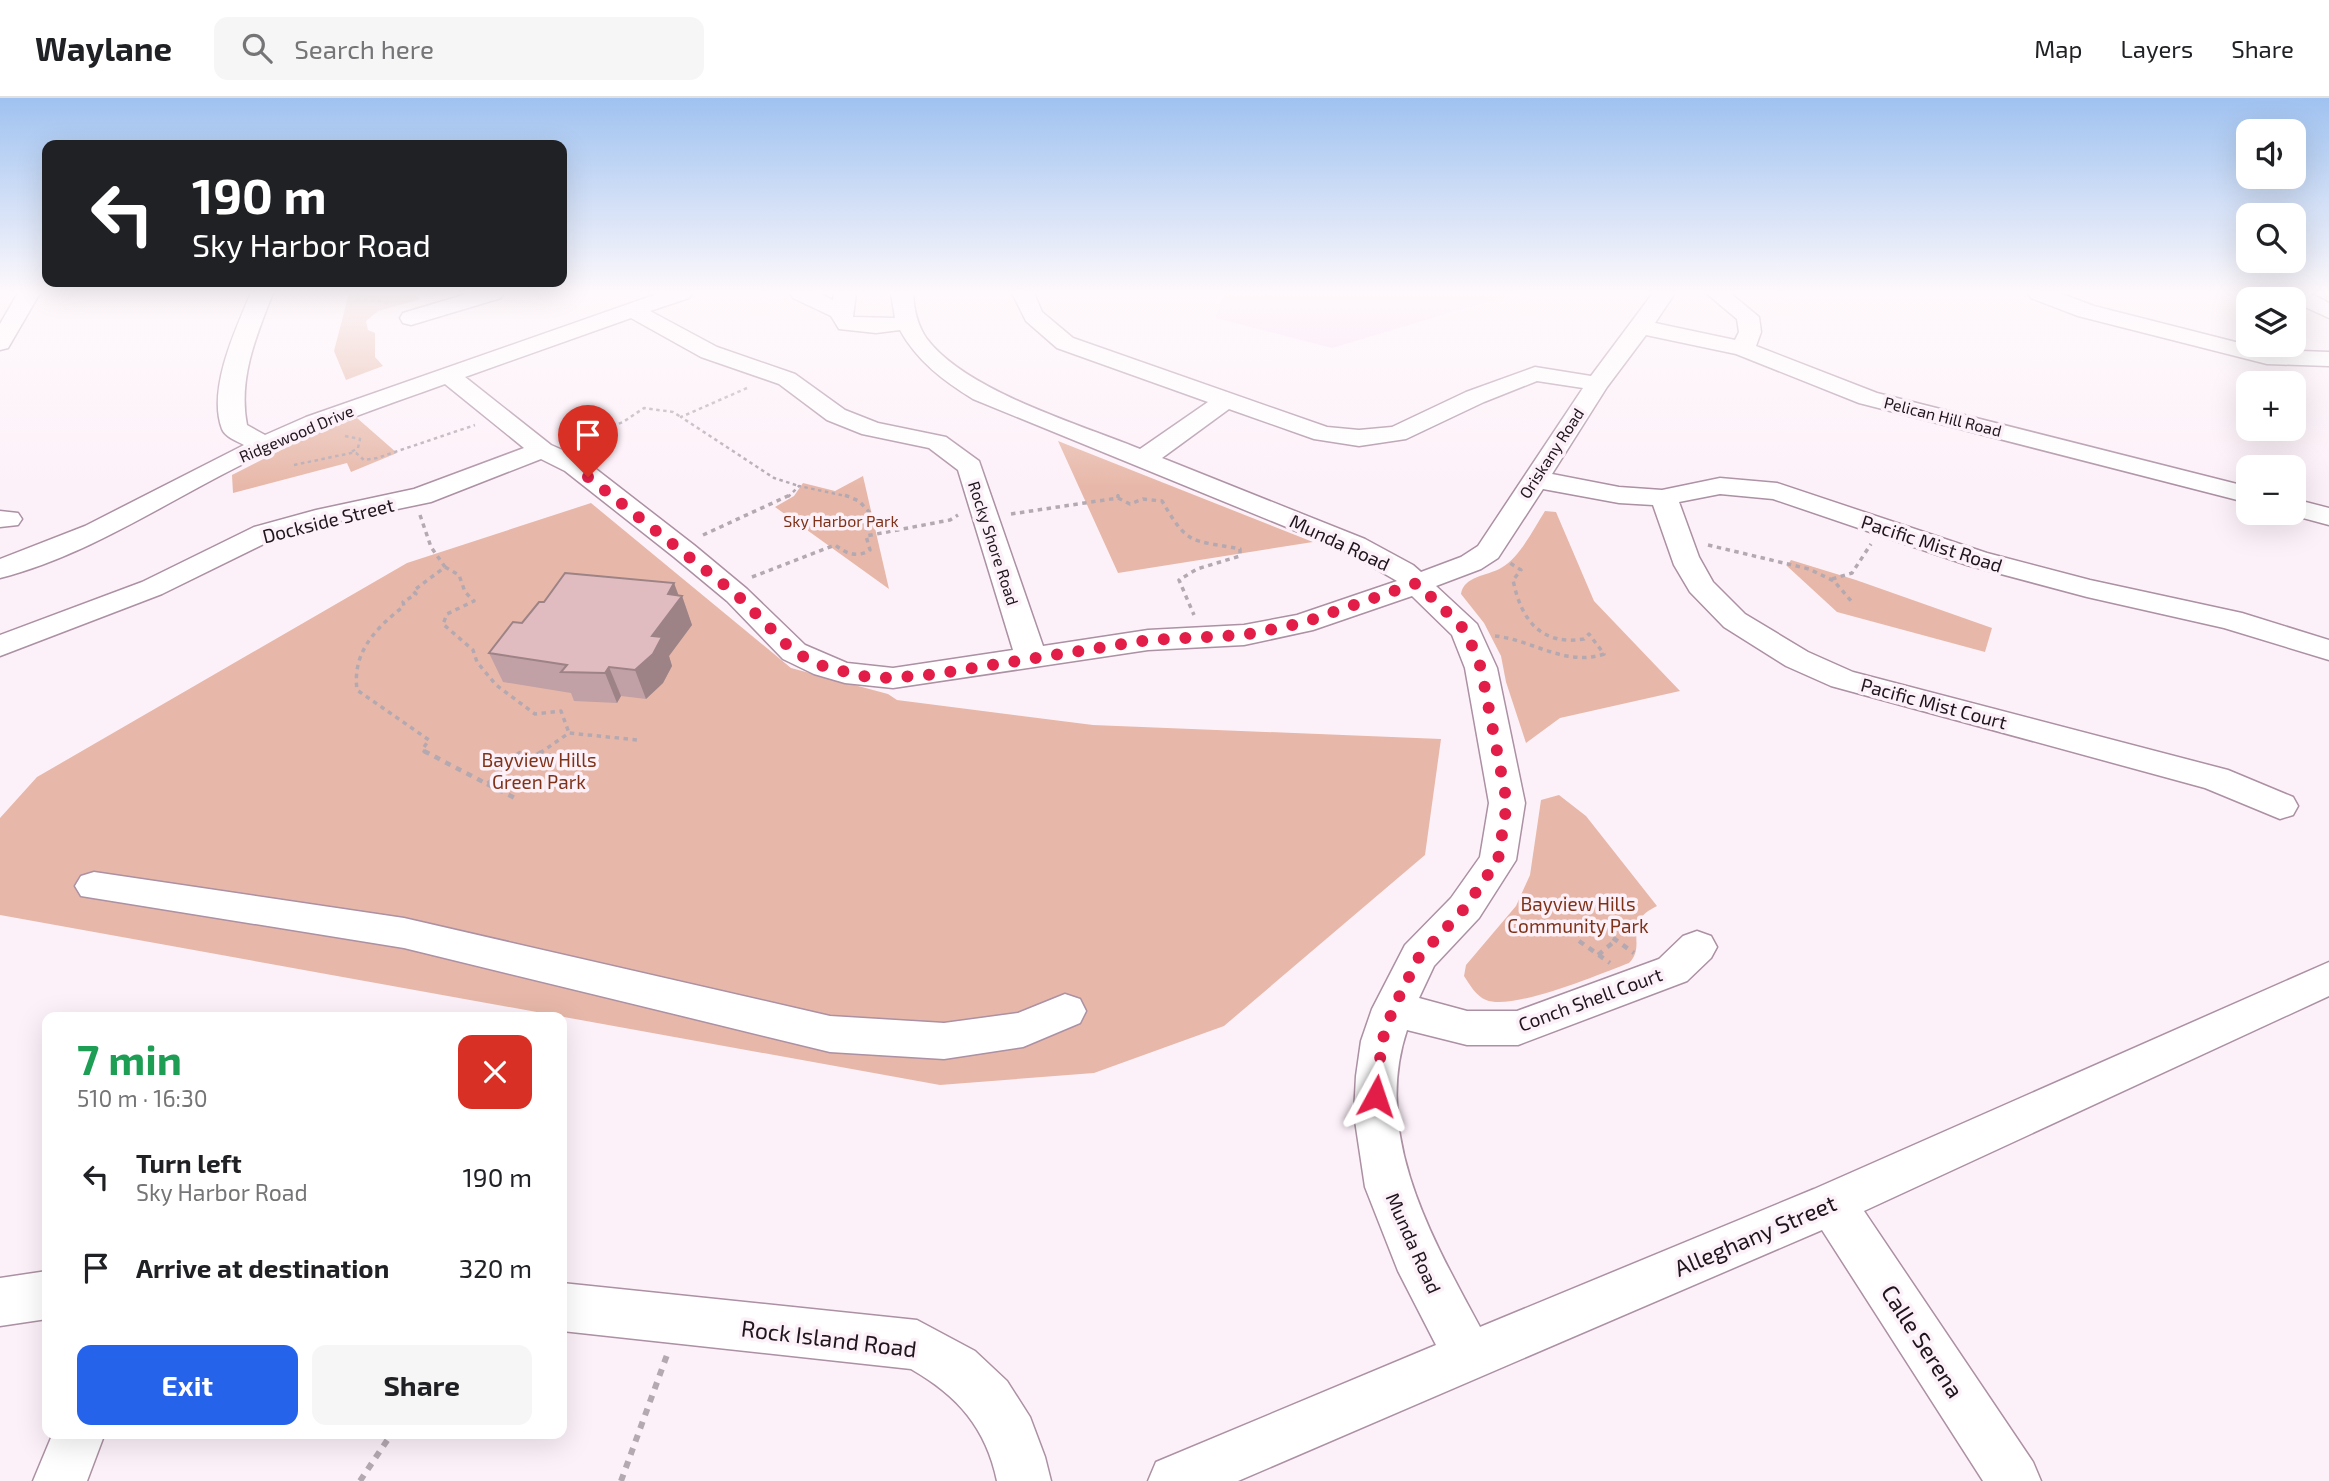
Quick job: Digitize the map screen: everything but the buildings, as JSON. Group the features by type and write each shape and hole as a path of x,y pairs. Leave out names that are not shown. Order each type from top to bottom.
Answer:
{"street":[{"path":"239,358 230,406 235,429 263,445"},
{"name":"Ridgewood Drive","path":"0,569 105,528 263,445 341,412 498,358"},
{"name":"Rocky Shore Road","path":"727,358 787,379 836,415 871,429 937,442 970,467 1031,658"},
{"name":"Munda Road","path":"932,358 951,375 982,394 1355,545 1403,571 1466,631 1481,668 1507,803 1498,860 1465,908 1419,957 1393,1009 1382,1041 1377,1076 1376,1114 1380,1154 1399,1221 1468,1355"},
{"path":"1106,358 1323,434 1359,438 1397,434 1475,397 1535,374 1567,377 1597,384"},
{"name":"Oriskany Road","path":"449,375 554,447 684,551 737,595 794,652 845,673 892,678 1148,640 1244,635 1302,623 1471,563 1488,552 1597,384 1617,358"},
{"name":"Pelican Hill Road","path":"1763,358 1868,398 2236,492"},
{"path":"2284,358 2329,359"},
{"path":"1143,459 1226,400"},
{"name":"Dockside Street","path":"0,646 124,600 264,533 316,518 411,499 554,447"},
{"name":"Pacific Mist Road","path":"1534,479 1619,495 1664,498 1720,485 1777,491 1800,496 1833,511 1977,559 2087,588 2231,620 2329,650"},
{"name":"Pacific Mist Court","path":"1664,498 1688,563 1702,588 1747,631 1794,658 1842,678 2216,779 2280,806"},
{"path":"2306,510 2329,517"},
{"path":"94,886 404,933 830,1034 944,1041 1023,1030 1065,1011"},
{"name":"Conch Shell Court","path":"1393,1009 1467,1028 1518,1028 1672,970 1697,947"},
{"name":"Alleghany Street","path":"1175,1481 1830,1204 2329,978"},
{"name":"Calle Serena","path":"1830,1204 1856,1238 2014,1481"},
{"path":"0,1302 42,1296"},
{"name":"Rock Island Road","path":"567,1308 917,1345 963,1372 981,1389 1010,1432 1020,1458 1024,1481"},
{"path":"60,1481 77,1439"}],"path":[{"path":"681,417 751,386"},
{"path":"554,447 624,422 644,408 673,412 774,478 842,494 861,502 869,509 871,515 866,536 870,550 864,555 853,556 835,545 746,579"},
{"path":"294,466 351,453 356,453 364,460 377,458 479,424"},
{"path":"336,438 348,436 360,439 358,448 351,453"},
{"path":"696,538 786,499 799,486"},
{"path":"1003,516 1118,496 1130,504 1143,499 1162,501 1180,530 1189,539 1235,547 1241,552 1234,560 1197,569 1180,580 1198,626"},
{"path":"417,509 431,547 445,567 459,575 465,592 474,601 447,614 443,624 473,650 477,662 496,685 535,714 561,711 569,733"},
{"path":"866,536 950,520 962,513"},
{"path":"1703,544 1770,559 1831,579 1843,579 1854,574 1875,536"},
{"path":"1494,636 1510,636 1559,654 1597,658 1604,654 1588,635 1576,642 1563,642 1546,637 1533,626 1518,604 1514,590 1513,580 1521,570 1510,563"},
{"path":"445,567 413,591 416,594 403,602 404,606 381,622 364,646 358,663 355,682 357,690 429,740 422,750 519,800"},
{"path":"1831,579 1843,589 1846,598 1852,601"},
{"path":"487,785 503,773 497,768 520,753 532,758 569,733 638,740"},
{"path":"1623,922 1609,935 1634,953"},
{"path":"1598,955 1616,940"},
{"path":"1579,941 1615,966"},
{"path":"621,1481 667,1355"},
{"path":"360,1481 388,1439"}],"green space":[{"path":"337,358 375,358 383,366 346,380"},
{"path":"357,418 397,453 351,472 347,463 233,493 232,475 309,436"},
{"path":"1058,441 1313,542 1118,573"},
{"name":"Sky Harbor Park","path":"863,476 889,589 775,507 794,496 803,483 835,491"},
{"name":"Bayview Hills Green Park","path":"591,503 791,668 888,694 897,700 1093,725 1441,739 1425,855 1224,1026 1094,1073 940,1085 567,1018 567,1012 536,1012 0,915 0,818 37,777 407,563"},
{"path":"1545,511 1556,512 1594,601 1680,691 1560,718 1526,743 1506,682 1501,656 1484,623 1461,594 1471,580 1508,563 1526,542"},
{"path":"1791,560 1992,628 1985,652 1837,612 1787,566"},
{"name":"Bayview Hills Community Park","path":"1559,795 1586,816 1657,906 1640,920 1636,949 1629,963 1535,996 1499,1002 1486,1000 1476,993 1464,976 1466,965 1516,906 1530,875 1541,800"}],"route":[{"path":"588,477 737,595 794,652 825,667 868,677 936,674 1148,640 1244,635 1302,623 1355,607 1417,583 1466,631 1481,668 1507,803 1498,860 1465,908 1419,957 1393,1009 1382,1041 1376,1096"}]}
